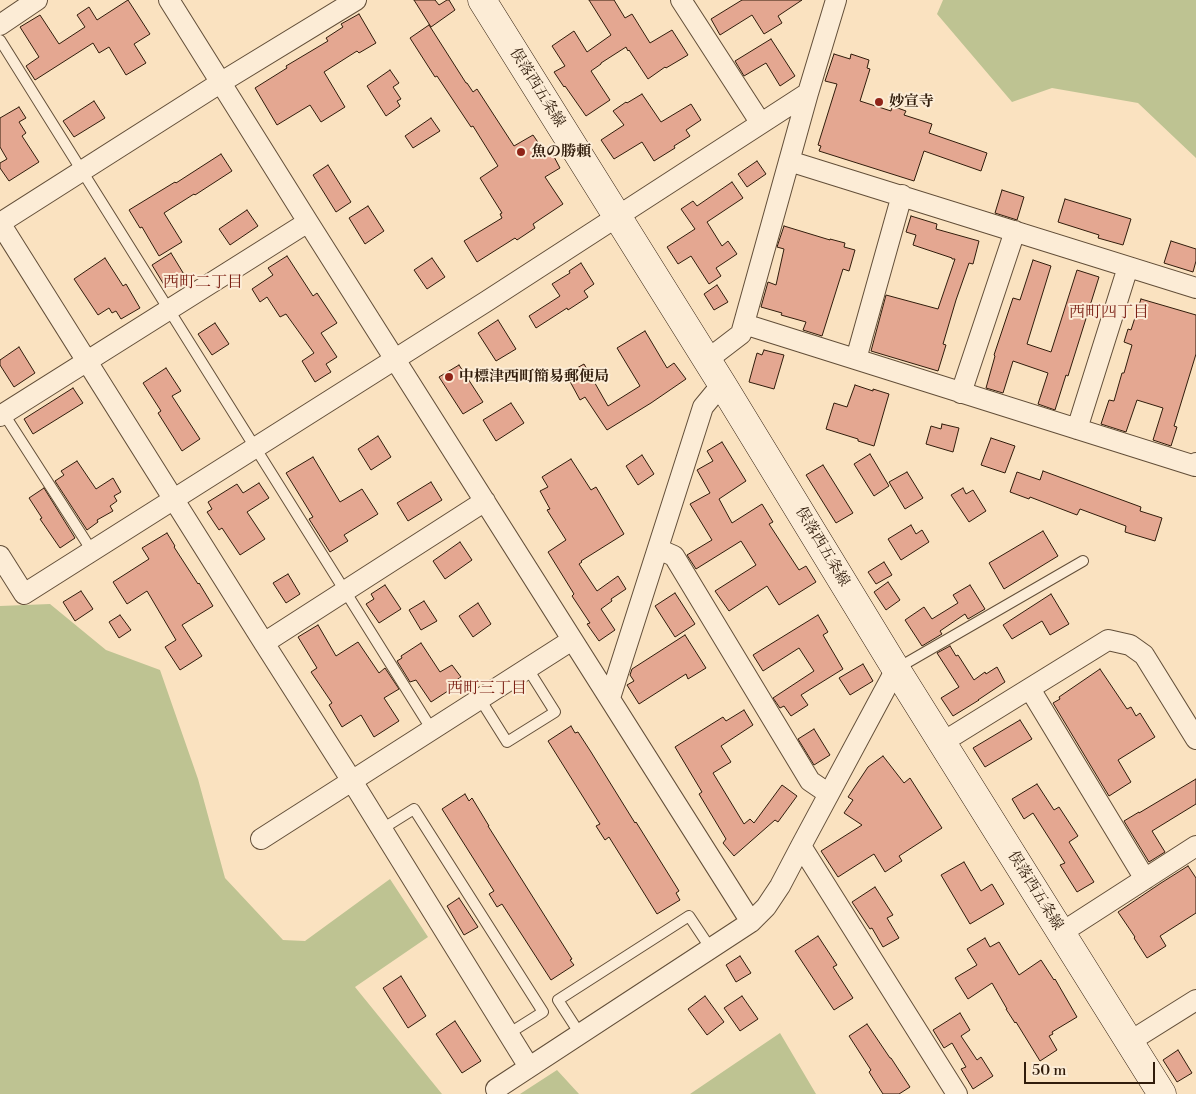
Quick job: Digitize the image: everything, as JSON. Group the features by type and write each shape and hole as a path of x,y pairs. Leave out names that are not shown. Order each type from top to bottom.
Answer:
{"main road":[{"name":"俣落西五条線","path":"482,0 722,384 896,669 1162,1094"}],"street":[{"path":"0,25 37,0"},
{"path":"169,0 751,922"},
{"path":"356,0 220,83 0,223 352,781 529,1068"},
{"path":"681,0 760,122"},
{"path":"707,360 741,334 836,0"},
{"path":"0,556 24,594 395,359 617,217 760,122 808,93"},
{"path":"789,161 1196,288"},
{"path":"856,359 902,195"},
{"path":"1,412 87,361 308,222"},
{"path":"961,393 1015,231"},
{"path":"1077,429 1128,267"},
{"path":"744,324 1196,467"},
{"path":"610,698 704,407 722,384"},
{"path":"264,643 484,501"},
{"path":"658,550 674,556 810,781 829,794"},
{"path":"261,839 572,640"},
{"path":"943,742 1108,640 1130,645 1144,655 1196,739"},
{"path":"496,1089 711,949 751,922 766,907 780,886 896,669"},
{"path":"1030,689 1145,879"},
{"path":"800,846 957,1094"},
{"path":"1061,933 1196,846"},
{"path":"1129,1042 1196,1000"}],"lane":[{"path":"0,40 432,730"},
{"path":"1,412 92,551"},
{"path":"896,669 1083,561"},
{"path":"480,699 508,742 556,712 528,669"},
{"path":"382,830 414,809 543,1012 508,1034"},
{"path":"580,1034 558,1000 689,916 711,949"}],"green space":[{"path":"943,0 1196,0 1196,158 1138,103 1052,88 1012,102 937,14"},
{"path":"50,604 106,650 160,670 198,779 225,878 283,940 305,941 390,879 428,937 355,987 442,1094 0,1094 0,606"},
{"path":"780,1033 816,1094 690,1094"},
{"path":"557,1070 579,1094 520,1094"}],"building":[{"path":"128,0 150,34 134,44 146,63 126,75 109,47 99,53 93,43 35,80 26,66 39,57 20,27 40,15 59,44 85,27 77,15 89,7 97,20"},
{"path":"414,0 435,0 439,5 449,0 455,10 431,27"},
{"path":"589,0 614,0 625,18 632,14 650,43 672,30 688,55 665,67 648,79 626,47 591,71 610,100 586,116 554,72 565,66 552,46 574,31 587,52 611,35"},
{"path":"742,0 802,0 778,16 782,23 764,34 752,15 720,35 711,19"},
{"path":"359,14 376,43 359,53 357,51 324,72 345,107 321,122 310,105 277,125 255,88 287,68 286,66 328,41 326,38 343,27 341,24"},
{"path":"429,25 466,83 473,92 477,89 514,146 533,135 546,154 551,151 560,168 545,177 563,204 533,224 535,228 477,262 464,241 502,218 500,214 502,213 480,178 498,166 473,126 471,127 437,76 435,77 410,38"},
{"path":"771,39 795,76 780,86 766,63 744,76 735,61"},
{"path":"834,54 850,59 851,54 869,60 867,68 870,69 860,101 891,111 892,106 906,111 904,115 932,124 929,133 987,153 981,171 924,151 914,181 819,151 821,146 818,145 837,84 825,81"},
{"path":"390,70 399,83 393,87 401,99 397,101 400,106 386,116 367,86"},
{"path":"642,94 661,122 691,104 701,120 686,130 690,136 654,161 642,142 614,159 601,140 624,125 613,111"},
{"path":"94,101 105,118 74,137 63,121"},
{"path":"19,107 26,118 19,122 26,133 22,136 39,162 9,181 0,168 0,163 7,159 0,147 0,118"},
{"path":"431,118 440,131 413,148 405,136"},
{"path":"221,154 232,171 164,213 182,242 159,256 142,227 140,228 129,210"},
{"path":"757,161 766,174 747,187 738,174"},
{"path":"328,165 351,202 336,212 313,175"},
{"path":"732,182 743,198 707,222 722,246 728,241 737,254 716,268 721,276 709,284 691,256 678,264 667,247 695,229 681,209 693,201 697,206"},
{"path":"1002,190 1024,197 1017,220 995,213"},
{"path":"1065,199 1131,219 1123,245 1098,238 1099,235 1058,222"},
{"path":"368,206 384,231 365,244 349,218"},
{"path":"247,210 258,226 230,245 219,229"},
{"path":"911,216 937,224 936,229 979,241 973,264 969,263 956,300 943,344 946,345 938,371 871,351 886,295 938,309 955,259 913,245 916,235 906,232"},
{"path":"784,226 845,243 844,247 855,250 849,271 843,269 822,336 803,330 806,322 761,307 768,282 776,285 784,249 777,247"},
{"path":"1171,241 1196,249 1196,261 1193,272 1164,263"},
{"path":"171,253 185,276 166,288 152,265"},
{"path":"287,256 313,296 317,293 337,323 321,333 337,357 326,364 331,372 315,382 302,361 314,353 286,314 280,317 267,297 260,302 252,289 273,275 268,268"},
{"path":"105,258 123,286 126,284 140,308 121,319 116,311 112,313 109,308 98,315 74,279"},
{"path":"432,258 445,277 427,289 414,270"},
{"path":"1033,260 1051,266 1027,344 1051,352 1077,270 1099,277 1068,376 1066,375 1055,410 1038,404 1048,373 1013,361 1003,393 986,388 994,355 1013,298 1020,300"},
{"path":"581,263 594,284 584,291 588,297 536,328 529,316 560,296 552,284 570,273 569,271"},
{"path":"717,285 728,302 714,310 704,294"},
{"path":"1141,299 1196,315 1196,354 1174,426 1177,427 1171,446 1153,440 1163,408 1137,400 1126,432 1101,424 1109,400 1114,401 1122,373 1124,373 1132,345 1124,342 1128,329 1131,330"},
{"path":"498,320 516,349 496,361 478,333"},
{"path":"215,323 229,344 212,355 198,334"},
{"path":"645,331 667,368 674,363 686,379 607,430 585,397 580,400 566,374 584,364 608,406 640,386 617,348"},
{"path":"19,347 35,373 14,387 0,365 0,360"},
{"path":"764,350 784,355 774,389 749,382 757,353 762,355"},
{"path":"459,365 483,402 463,414 439,377"},
{"path":"166,368 181,391 172,396 200,439 182,451 158,413 161,411 143,383"},
{"path":"855,385 889,394 874,446 826,429 834,403 847,407"},
{"path":"73,388 83,403 33,434 24,419"},
{"path":"511,403 524,423 496,441 483,420"},
{"path":"942,424 959,428 953,452 926,444 931,426 941,429"},
{"path":"378,436 391,457 371,470 358,449"},
{"path":"991,438 1015,446 1005,473 981,465"},
{"path":"722,442 746,481 719,499 732,523 762,504 773,522 769,524 799,570 806,566 816,582 779,605 767,586 729,611 715,591 756,565 741,541 696,569 687,555 712,540 690,504 710,493 697,470 713,461 707,451"},
{"path":"870,454 889,486 874,496 854,464"},
{"path":"642,455 654,474 638,485 626,466"},
{"path":"313,457 340,502 362,489 378,514 344,535 348,541 330,552 309,519 313,517 286,473"},
{"path":"571,459 591,490 596,487 624,534 579,564 597,591 618,576 626,589 611,599 612,601 601,609 615,630 599,641 587,624 590,623 572,596 574,594 548,552 566,540 547,510 550,509 540,491 548,487 542,477"},
{"path":"77,461 96,489 113,478 121,492 114,496 117,501 110,506 113,511 97,520 98,522 87,530 55,481 64,475 61,471"},
{"path":"823,465 853,513 836,523 806,475"},
{"path":"1043,471 1141,507 1140,511 1162,518 1155,541 1125,532 1126,526 1080,509 1077,515 1030,497 1029,499 1010,492 1017,472 1040,480"},
{"path":"907,472 923,498 905,509 889,482"},
{"path":"431,482 442,500 408,521 397,503"},
{"path":"259,483 269,498 247,512 265,539 240,555 222,528 219,530 207,512 212,509 208,502 237,484 243,493"},
{"path":"44,488 75,538 60,548 40,519 42,518 29,498"},
{"path":"963,488 966,494 973,490 986,511 969,522 951,495"},
{"path":"911,525 916,534 922,530 929,542 901,560 888,539"},
{"path":"1043,531 1058,556 1004,589 989,563"},
{"path":"167,533 174,547 213,606 182,625 202,656 180,670 165,647 176,640 147,591 127,604 113,582 149,559 142,548"},
{"path":"460,542 472,560 445,579 433,561"},
{"path":"884,562 892,575 876,584 868,572"},
{"path":"288,574 300,594 286,603 273,583"},
{"path":"888,582 900,600 886,610 874,592"},
{"path":"385,585 401,609 379,623 366,604 374,599 371,594"},
{"path":"970,585 985,609 968,619 965,614 940,631 942,634 922,646 905,620 924,607 932,619 958,603 953,595"},
{"path":"81,591 93,609 75,621 63,602"},
{"path":"675,593 695,624 675,637 655,606"},
{"path":"1051,594 1069,624 1050,635 1042,621 1012,639 1003,625"},
{"path":"424,601 437,621 421,630 409,610"},
{"path":"478,603 491,624 473,637 459,616"},
{"path":"120,615 131,630 119,638 109,622"},
{"path":"818,615 828,632 823,635 843,669 801,695 808,705 791,716 784,706 780,708 773,698 814,671 799,648 763,671 753,655"},
{"path":"318,625 336,656 358,642 379,673 385,668 399,689 384,698 399,721 374,737 361,715 342,727 329,705 332,703 311,672 317,668 298,637"},
{"path":"685,635 706,668 688,679 686,674 639,704 627,685 634,681 630,675 632,669"},
{"path":"421,643 440,672 452,665 461,677 449,685 451,689 431,702 416,680 410,682 397,661 402,658 401,656"},
{"path":"950,646 974,680 985,672 986,674 997,667 1005,682 953,716 941,698 959,687 937,653"},
{"path":"863,664 873,681 850,695 839,678"},
{"path":"1100,669 1127,709 1131,707 1136,716 1140,713 1155,737 1118,760 1131,782 1109,796 1053,703"},
{"path":"744,710 753,725 721,746 731,762 713,773 744,824 750,819 754,823 782,785 797,796 778,822 775,820 734,856 723,843 726,839 699,794 702,792 675,747 723,717 726,721"},
{"path":"1020,720 1032,739 985,767 973,748"},
{"path":"571,726 575,733 578,732 679,891 676,893 680,900 657,914 609,837 605,840 596,826 600,824 548,741"},
{"path":"814,729 830,755 814,765 798,739"},
{"path":"883,756 904,783 910,778 942,828 899,856 902,861 885,872 874,854 838,877 821,851 862,825 844,813 853,800 848,797 868,767"},
{"path":"1196,779 1196,804 1152,831 1165,852 1149,862 1124,821"},
{"path":"1037,784 1054,810 1059,807 1078,836 1069,842 1094,882 1077,892 1060,865 1065,863 1033,813 1024,819 1012,799"},
{"path":"465,794 469,801 472,798 572,959 570,960 574,965 551,980 502,904 497,907 489,894 494,891 442,809"},
{"path":"964,862 981,891 992,884 1004,904 970,924 941,875"},
{"path":"1188,866 1196,878 1196,913 1160,936 1166,946 1147,958 1118,912"},
{"path":"875,887 893,915 887,918 899,938 883,947 872,928 870,929 852,902"},
{"path":"459,898 478,927 464,935 447,906"},
{"path":"818,936 837,965 833,967 853,998 834,1010 795,951"},
{"path":"985,938 990,947 999,942 1019,975 1041,960 1055,979 1077,1017 1052,1032 1053,1034 1049,1036 1057,1050 1040,1061 1006,1009 992,983 968,999 955,978 977,965 967,949"},
{"path":"740,956 751,973 736,982 726,965"},
{"path":"401,976 426,1016 408,1028 383,988"},
{"path":"705,996 724,1022 707,1035 688,1009"},
{"path":"742,996 758,1019 740,1031 724,1008"},
{"path":"960,1013 970,1030 961,1036 977,1060 981,1057 993,1076 973,1089 961,1069 966,1067 952,1043 944,1048 933,1030"},
{"path":"455,1021 481,1061 462,1073 436,1034"},
{"path":"867,1024 910,1087 899,1094 883,1094 869,1072 871,1070 849,1036"},
{"path":"1178,1050 1192,1073 1177,1082 1163,1060"}],"place":[{"name":"妙宣寺","path":"879,102"},
{"name":"魚の勝頼","path":"521,152"},
{"name":"中標津西町簡易郵便局","path":"449,377"}],"district":[{"name":"西町二丁目","path":"203,283"},
{"name":"西町四丁目","path":"1109,313"},
{"name":"西町三丁目","path":"487,689"}]}
